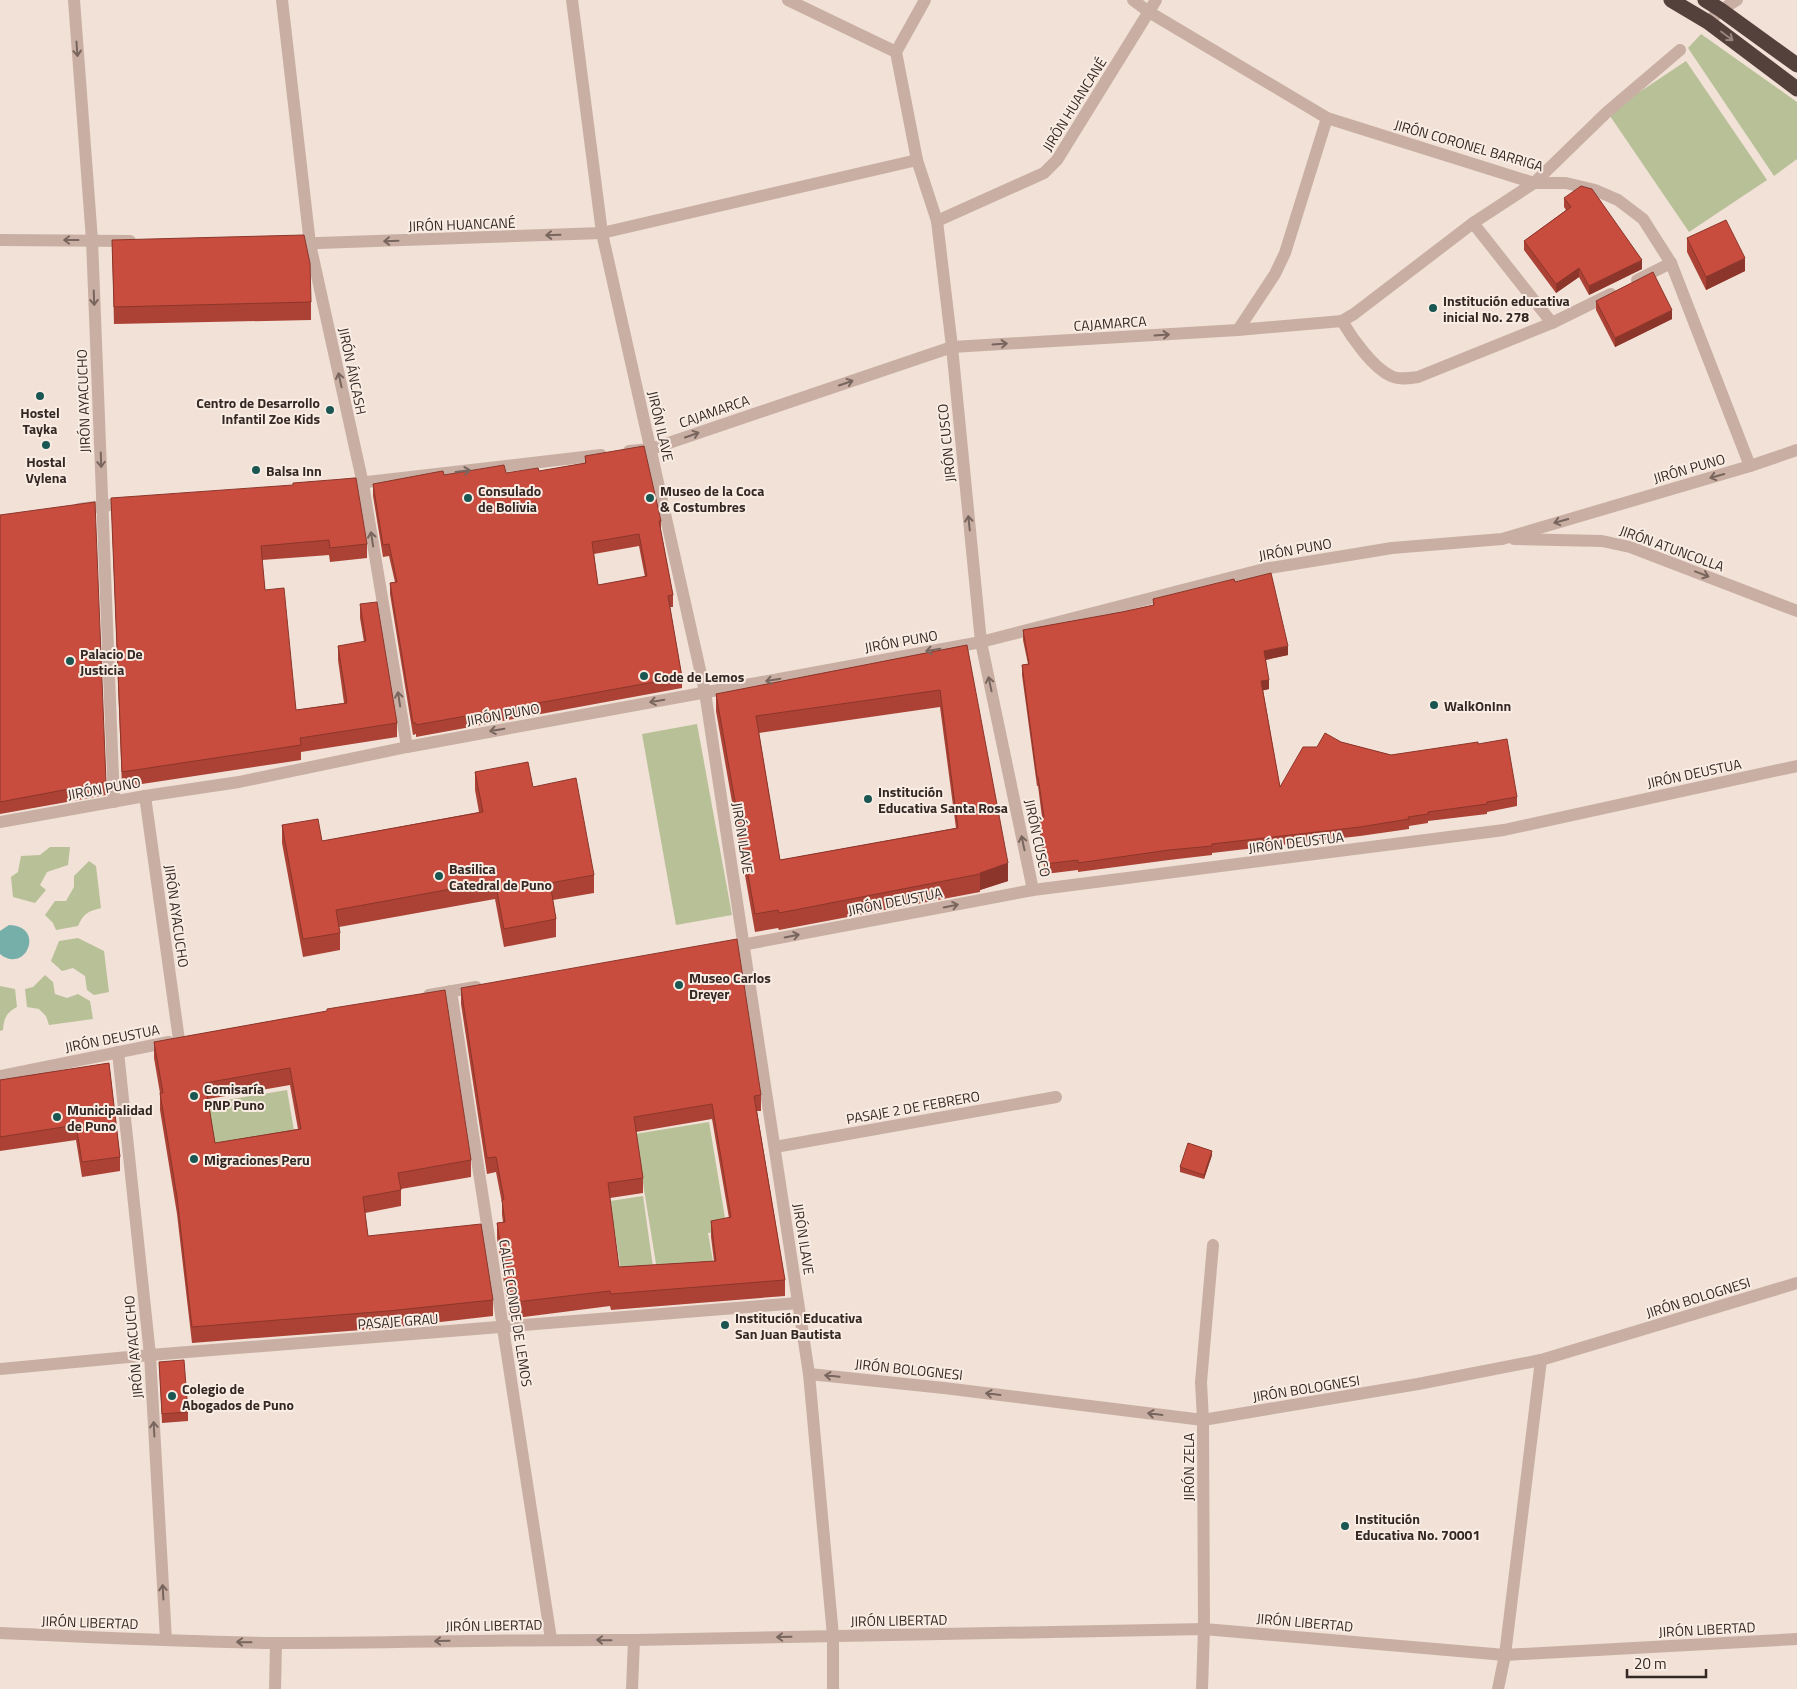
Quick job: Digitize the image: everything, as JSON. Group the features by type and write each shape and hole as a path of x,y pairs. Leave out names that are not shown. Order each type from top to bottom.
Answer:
{"highway":[{"path":"1671,0 1708,22 1797,89"},
{"path":"1705,0 1797,65"}],"street":[{"name":"JIRÓN AYACUCHO","path":"74,0 92,240 114,802"},
{"name":"JIRÓN ÁNCASH","path":"282,0 310,244 363,484 407,747"},
{"name":"JIRÓN ILAVE","path":"572,0 602,233 705,692 809,1374 833,1636 833,1689"},
{"path":"788,0 896,52 925,0"},
{"name":"JIRÓN CORONEL BARRIGA","path":"1133,0 1149,12 1327,118 1534,183 1566,183 1595,190 1618,200 1643,219 1671,263 1750,466"},
{"name":"JIRÓN HUANCANÉ","path":"937,221 1044,173 1057,160 1156,0"},
{"path":"1708,22 1721,10 1737,0"},
{"path":"1671,263 1552,323 1418,377 1404,379 1392,377 1379,369 1349,333 1342,320 1354,314 1473,223 1534,183 1607,112 1680,50"},
{"name":"JIRÓN CUSCO","path":"896,52 917,160 937,221 952,348 981,642 1033,890"},
{"path":"1238,330 1275,274 1285,254 1327,118"},
{"name":"JIRÓN HUANCANÉ","path":"280,244 602,233 917,160"},
{"path":"1473,223 1552,323"},
{"path":"0,240 142,241"},
{"name":"CAJAMARCA","path":"324,487 363,484 651,449 952,348 1238,330 1342,320"},
{"name":"JIRÓN PUNO","path":"0,822 145,796 239,782 407,747 981,642 1264,569 1392,548 1502,539 1750,466 1797,450"},
{"path":"65,511 102,505 141,502"},
{"name":"JIRÓN ATUNCOLLA","path":"1502,539 1602,541 1616,543 1797,611"},
{"name":"JIRÓN DEUSTUA","path":"705,952 1033,890 1504,830 1797,766"},
{"name":"JIRÓN AYACUCHO","path":"145,796 183,1039"},
{"path":"413,998 490,985"},
{"name":"CALLE CONDE DE LEMOS","path":"451,991 551,1639"},
{"name":"JIRÓN DEUSTUA","path":"0,1076 183,1039"},
{"name":"JIRÓN AYACUCHO","path":"118,1052 150,1355 166,1640"},
{"name":"PASAJE 2 DE FEBRERO","path":"775,1147 1056,1097"},
{"name":"JIRÓN ZELA","path":"1202,1689 1204,1629 1203,1420 1201,1382 1213,1246"},
{"name":"JIRÓN BOLOGNESI","path":"809,1374 944,1388 1203,1420 1418,1384 1541,1360 1797,1283"},
{"name":"PASAJE GRAU","path":"0,1369 150,1355 798,1303"},
{"path":"1498,1689 1505,1655 1541,1360"},
{"name":"JIRÓN LIBERTAD","path":"0,1634 276,1643 551,1639 634,1640 1204,1629 1505,1655 1797,1639"},
{"path":"632,1689 634,1640"},
{"path":"275,1689 276,1643"}],"green space":[{"path":"1701,34 1797,102 1797,159 1774,176 1688,48"},
{"path":"1686,61 1767,180 1689,232 1608,113"},
{"path":"697,724 732,915 676,925 642,734"},
{"path":"50,847 70,847 68,865 47,872 40,885 46,890 35,903 13,897 11,877 18,872 21,856 40,855"},
{"path":"89,861 96,866 101,908 86,914 78,926 56,930 53,923 45,915 55,901 66,901 74,887 74,876"},
{"path":"78,938 104,951 109,992 94,995 87,990 85,976 73,968 62,971 51,961 59,941"},
{"path":"45,975 53,982 55,994 67,998 78,994 90,1001 93,1019 49,1025 46,1016 39,1009 27,1007 25,989 33,987"},
{"path":"0,986 15,989 17,1007 10,1011 5,1019 3,1030 0,1031"},
{"path":"287,1090 296,1142 217,1155 208,1103"},
{"path":"709,1122 727,1230 708,1233 714,1267 658,1276 635,1134"},
{"path":"643,1196 654,1274 622,1278 610,1201"}],"water":[{"path":"9,925 20,927 27,933 29,940 28,948 18,958 9,959 0,954 0,931"}],"building":[{"path":"1581,186 1592,189 1642,260 1589,286 1579,268 1556,284 1524,241 1571,207 1564,198"},
{"path":"1726,220 1745,258 1706,277 1687,238"},
{"path":"304,235 310,263 311,302 114,307 112,240"},
{"path":"1653,272 1672,310 1615,338 1596,301"},
{"path":"644,446 661,521 659,521 673,595 668,596 682,677 416,725 416,723 413,723 390,583 397,582 389,544 383,545 373,484 443,471 444,475 504,465 506,473 538,468 539,471 586,463 585,456","holes":["639,534 647,576 598,585 592,542"]},
{"path":"356,478 367,544 330,548 329,540 261,546 265,590 284,588 296,710 347,703 338,646 366,641 360,604 377,602 397,723 300,738 301,745 122,772 111,498 293,485 293,483"},
{"path":"95,502 106,782 0,802 0,515"},
{"path":"1271,573 1288,646 1264,651 1269,680 1261,681 1280,787 1303,747 1317,747 1325,733 1341,742 1391,755 1507,739 1517,797 1487,802 1487,804 1428,812 1428,814 1408,817 1409,819 1360,827 1212,844 1212,846 1078,863 1078,860 1045,864 1039,818 1044,817 1022,665 1029,664 1023,630 1154,605 1153,599 1234,579 1235,582"},
{"path":"967,645 1008,863 980,874 779,913 778,910 755,914 716,694","holes":["940,690 958,828 780,860 756,716"]},
{"name":"Basilica Catedral de Puno","path":"528,762 533,787 576,778 594,875 550,883 556,919 504,929 495,881 336,910 340,933 303,939 282,825 318,819 322,841 483,812 475,772"},
{"path":"737,939 761,1095 754,1096 785,1280 611,1294 610,1291 516,1302 515,1298 509,1299 497,1223 505,1222 502,1200 504,1199 496,1157 487,1158 461,988","holes":["712,1104 731,1217 711,1221 716,1261 619,1267 608,1183 643,1178 634,1117"]},
{"path":"445,990 471,1160 398,1173 401,1190 363,1197 368,1236 481,1224 493,1300 388,1311 192,1327 177,1197 160,1093 163,1093 154,1042 327,1011 327,1009","holes":["290,1068 301,1129 215,1143 205,1083"]},
{"name":"Municipalidad de Puno","path":"109,1063 120,1157 82,1162 76,1125 0,1137 0,1080"},
{"path":"1188,1143 1212,1151 1204,1175 1180,1167"},
{"name":"Colegio de Abogados de Puno","path":"184,1360 188,1412 162,1414 159,1362"}],"place":[{"name":"Institución educativa inicial No. 278","path":"1433,308"},
{"name":"Hostel Tayka","path":"40,396"},
{"name":"Centro de Desarrollo Infantil Zoe Kids","path":"330,410"},
{"name":"Hostal Vylena","path":"46,445"},
{"name":"Balsa Inn","path":"256,470"},
{"name":"Consulado de Bolivia","path":"468,498"},
{"name":"Museo de la Coca & Costumbres","path":"650,498"},
{"name":"Palacio De Justicia","path":"70,661"},
{"name":"Code de Lemos","path":"644,676"},
{"name":"WalkOnInn","path":"1434,705"},
{"name":"Institución Educativa Santa Rosa","path":"868,799"},
{"name":"Basilica Catedral de Puno","path":"439,876"},
{"name":"Museo Carlos Dreyer","path":"679,985"},
{"name":"Comisaría PNP Puno","path":"194,1096"},
{"name":"Municipalidad de Puno","path":"57,1117"},
{"name":"Migraciones Peru","path":"194,1159"},
{"name":"Institución Educativa San Juan Bautista","path":"725,1325"},
{"name":"Colegio de Abogados de Puno","path":"172,1396"},
{"name":"Institución Educativa No. 70001","path":"1345,1526"}]}
